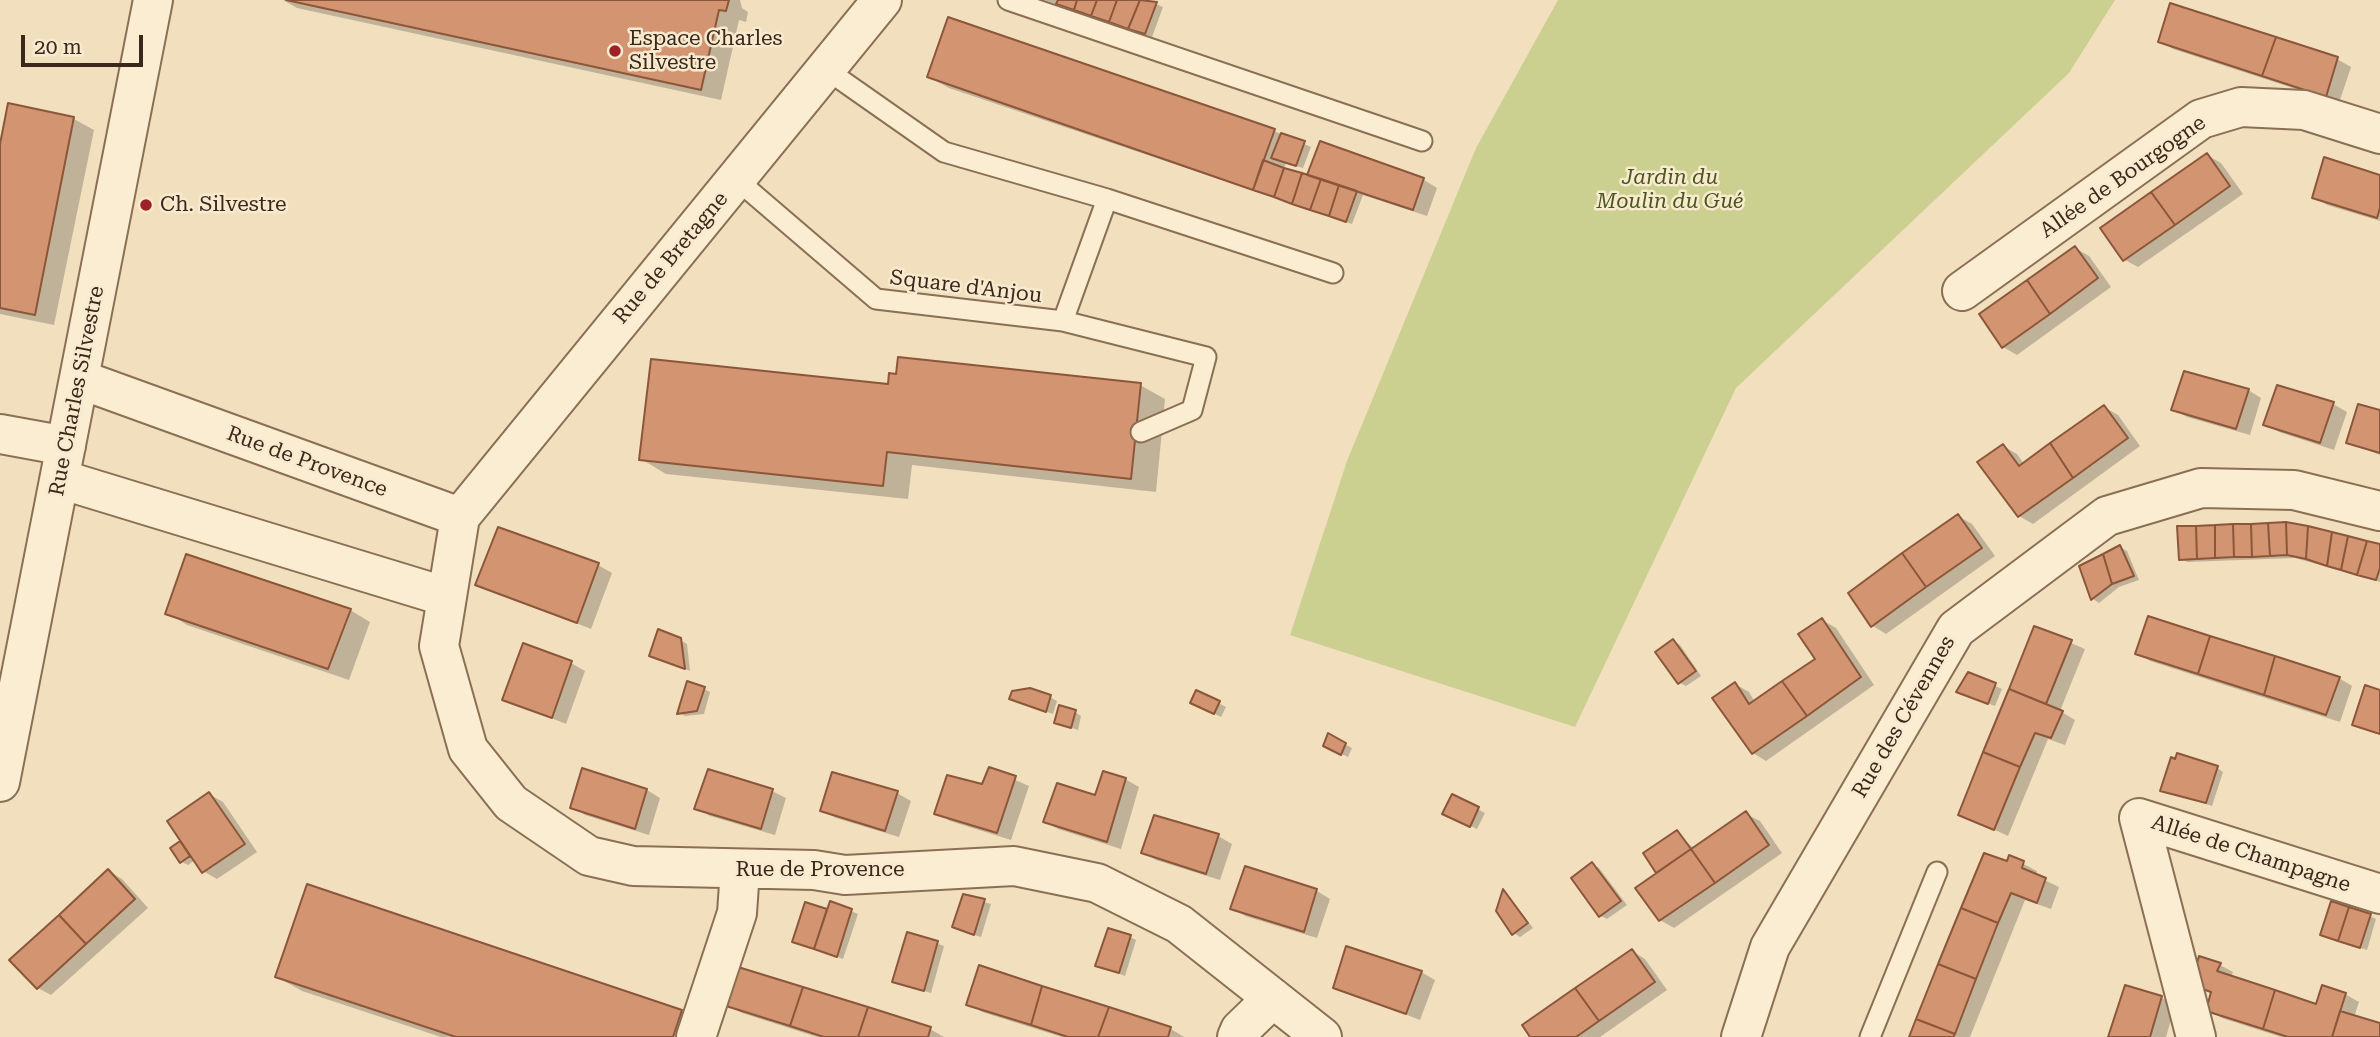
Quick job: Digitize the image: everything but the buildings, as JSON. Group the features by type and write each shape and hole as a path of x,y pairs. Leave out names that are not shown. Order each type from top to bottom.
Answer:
{"street":[{"name":"Rue Charles Silvestre","path":"0,782 153,0"},
{"name":"Rue de Bretagne","path":"460,517 882,0"},
{"name":"Allée de Bourgogne","path":"1962,290 2201,119 2241,107 2304,110 2380,134"},
{"name":"Rue de Provence","path":"79,379 460,517 439,646 468,749 511,803 589,856 633,866 814,870 845,875 1014,866 1097,883 1179,924 1322,1037"},
{"path":"0,433 63,462 447,597"},
{"name":"Rue des Cévennes","path":"1741,1037 1770,947 1956,629 2107,516 2201,488 2294,490 2380,511"},
{"name":"Allée de Champagne","path":"2196,1037 2139,818 2380,894"},
{"path":"696,1037 737,913 740,870"},
{"path":"1237,1037 1240,1030 1273,998"}],"lane":[{"path":"1008,0 1422,141"},
{"path":"827,70 944,152 1107,199 1333,273"},
{"name":"Square d'Anjou","path":"736,179 876,299 1063,321 1107,199"},
{"path":"1063,321 1206,357 1192,410 1141,432"},
{"path":"1870,1037 1937,872"}],"green space":[{"name":"Jardin du Moulin du Gué","path":"1558,0 2115,0 2069,73 1736,388 1575,727 1290,635 1347,461 1476,148"}],"place":[{"name":"Espace Charles Silvestre","path":"615,51"},
{"name":"Ch. Silvestre","path":"146,205"}]}
